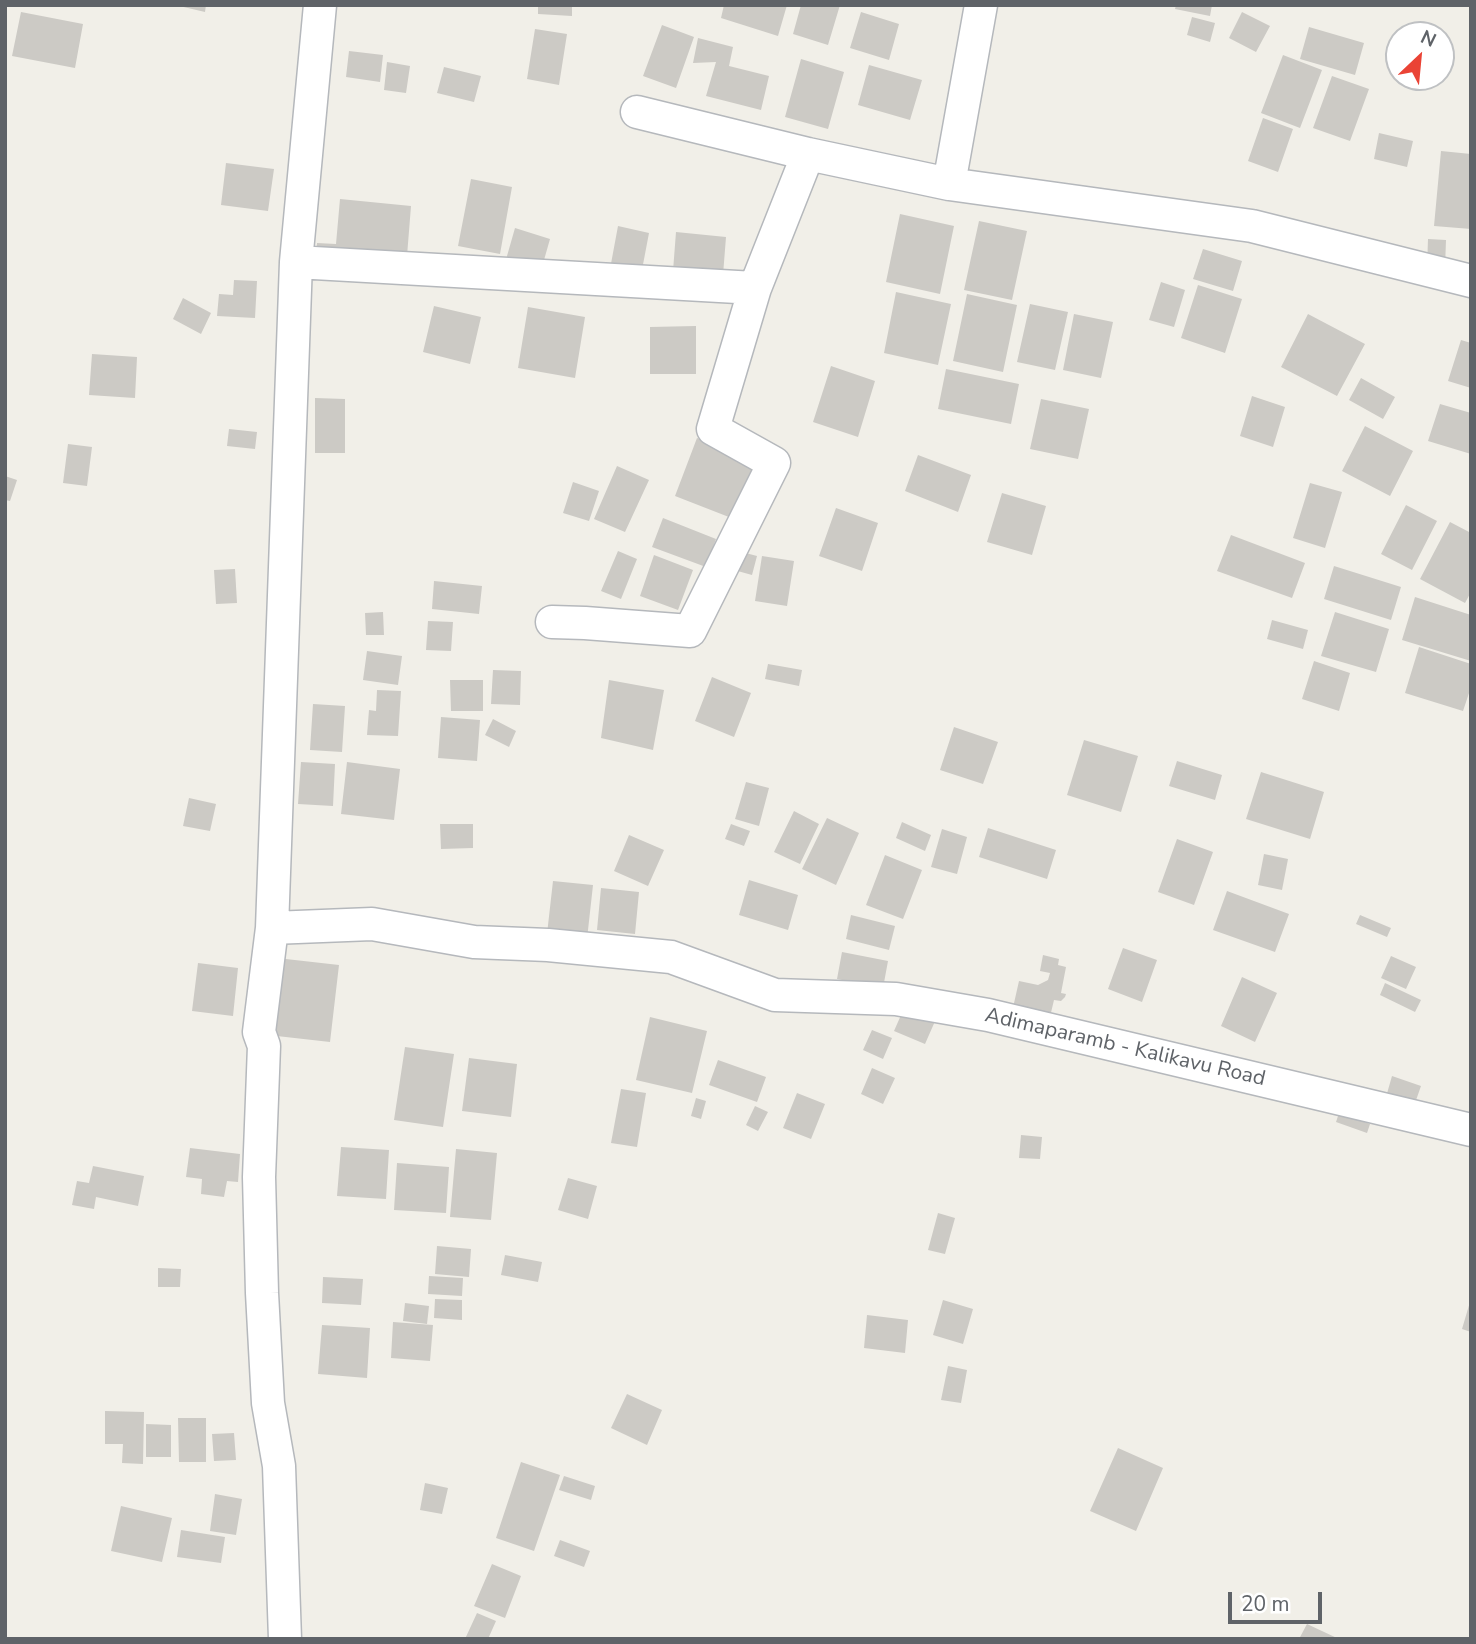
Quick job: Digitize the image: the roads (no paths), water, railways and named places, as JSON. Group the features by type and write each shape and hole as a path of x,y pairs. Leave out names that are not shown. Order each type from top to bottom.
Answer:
{"street":[{"path":"285,1639 279,1466 268,1403 259,1177 264,1045 259,1032 272,928 296,262 320,5"},
{"path":"949,184 981,5"},
{"path":"637,112 807,154 949,184 1252,226 1471,281"},
{"path":"552,622 690,631 774,463 713,429 755,288 807,154"},
{"path":"296,262 755,288"},
{"name":"Adimaparamb - Kalikavu Road","path":"272,928 372,924 474,942 548,945 671,957 775,995 896,999 988,1015 1471,1130"}]}
